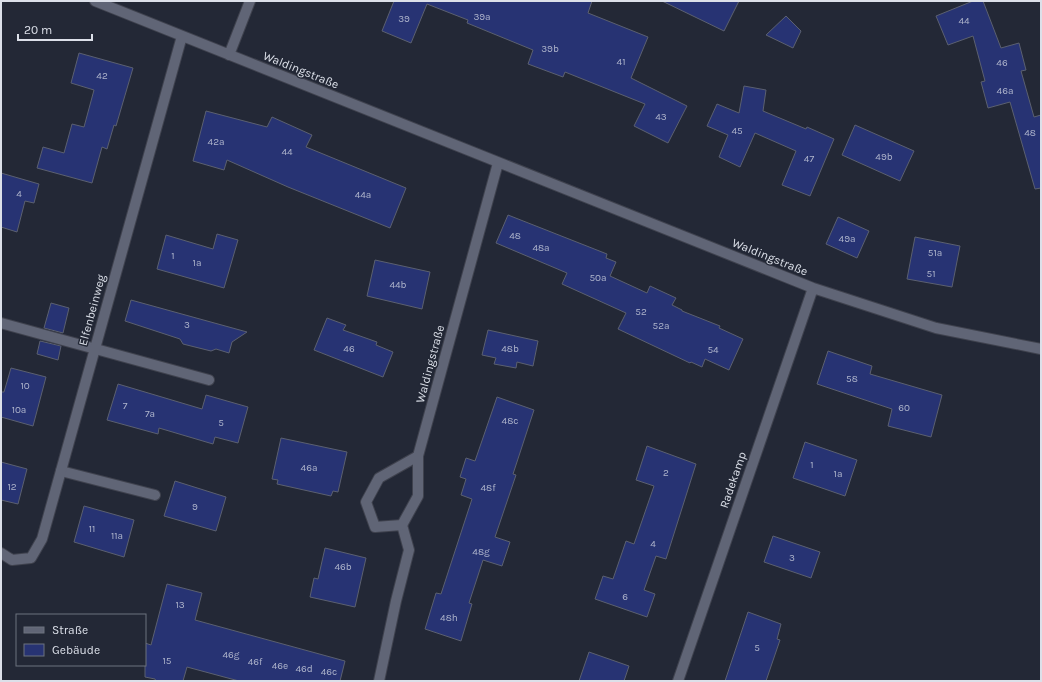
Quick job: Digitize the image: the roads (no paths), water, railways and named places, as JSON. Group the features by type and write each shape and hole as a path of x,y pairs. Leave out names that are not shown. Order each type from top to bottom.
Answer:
{"street":[{"name":"Waldingstraße","path":"95,1 813,288 936,328 1041,349"},
{"path":"229,55 250,1"},
{"name":"Elfenbeinweg","path":"1,553 12,560 31,558 42,539 182,36"},
{"name":"Waldingstraße","path":"402,525 418,496 418,456 498,163"},
{"name":"Radekamp","path":"678,681 813,288"},
{"path":"1,323 209,380"},
{"path":"379,681 396,601 409,550 402,525 375,527 366,502 379,478 418,456"},
{"path":"61,471 155,495"}]}
